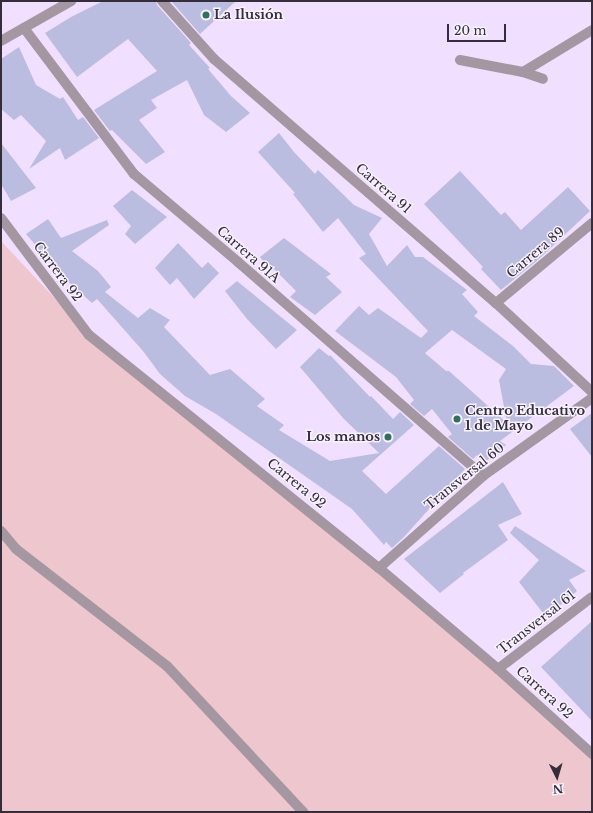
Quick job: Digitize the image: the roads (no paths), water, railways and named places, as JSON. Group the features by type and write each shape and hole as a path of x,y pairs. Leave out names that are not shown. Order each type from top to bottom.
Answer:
{"street":[{"path":"1,41 71,1"},
{"name":"Carrera 91","path":"162,1 214,59 496,303 592,392"},
{"name":"Carrera 91A","path":"24,28 134,174 238,262 483,476"},
{"path":"523,72 592,30"},
{"path":"460,60 523,72 543,79"},
{"name":"Carrera 92","path":"1,218 89,335 379,568 498,669 592,754"},
{"name":"Carrera 89","path":"496,303 592,223"},
{"name":"Transversal 60","path":"379,568 483,476 592,398"},
{"path":"1,531 16,549 167,666 303,812"},
{"name":"Transversal 61","path":"498,669 592,597"}],"place":[{"name":"La Ilusión","path":"206,15"},
{"name":"Centro Educativo 1 de Mayo","path":"457,419"},
{"name":"Los manos","path":"388,437"}]}
